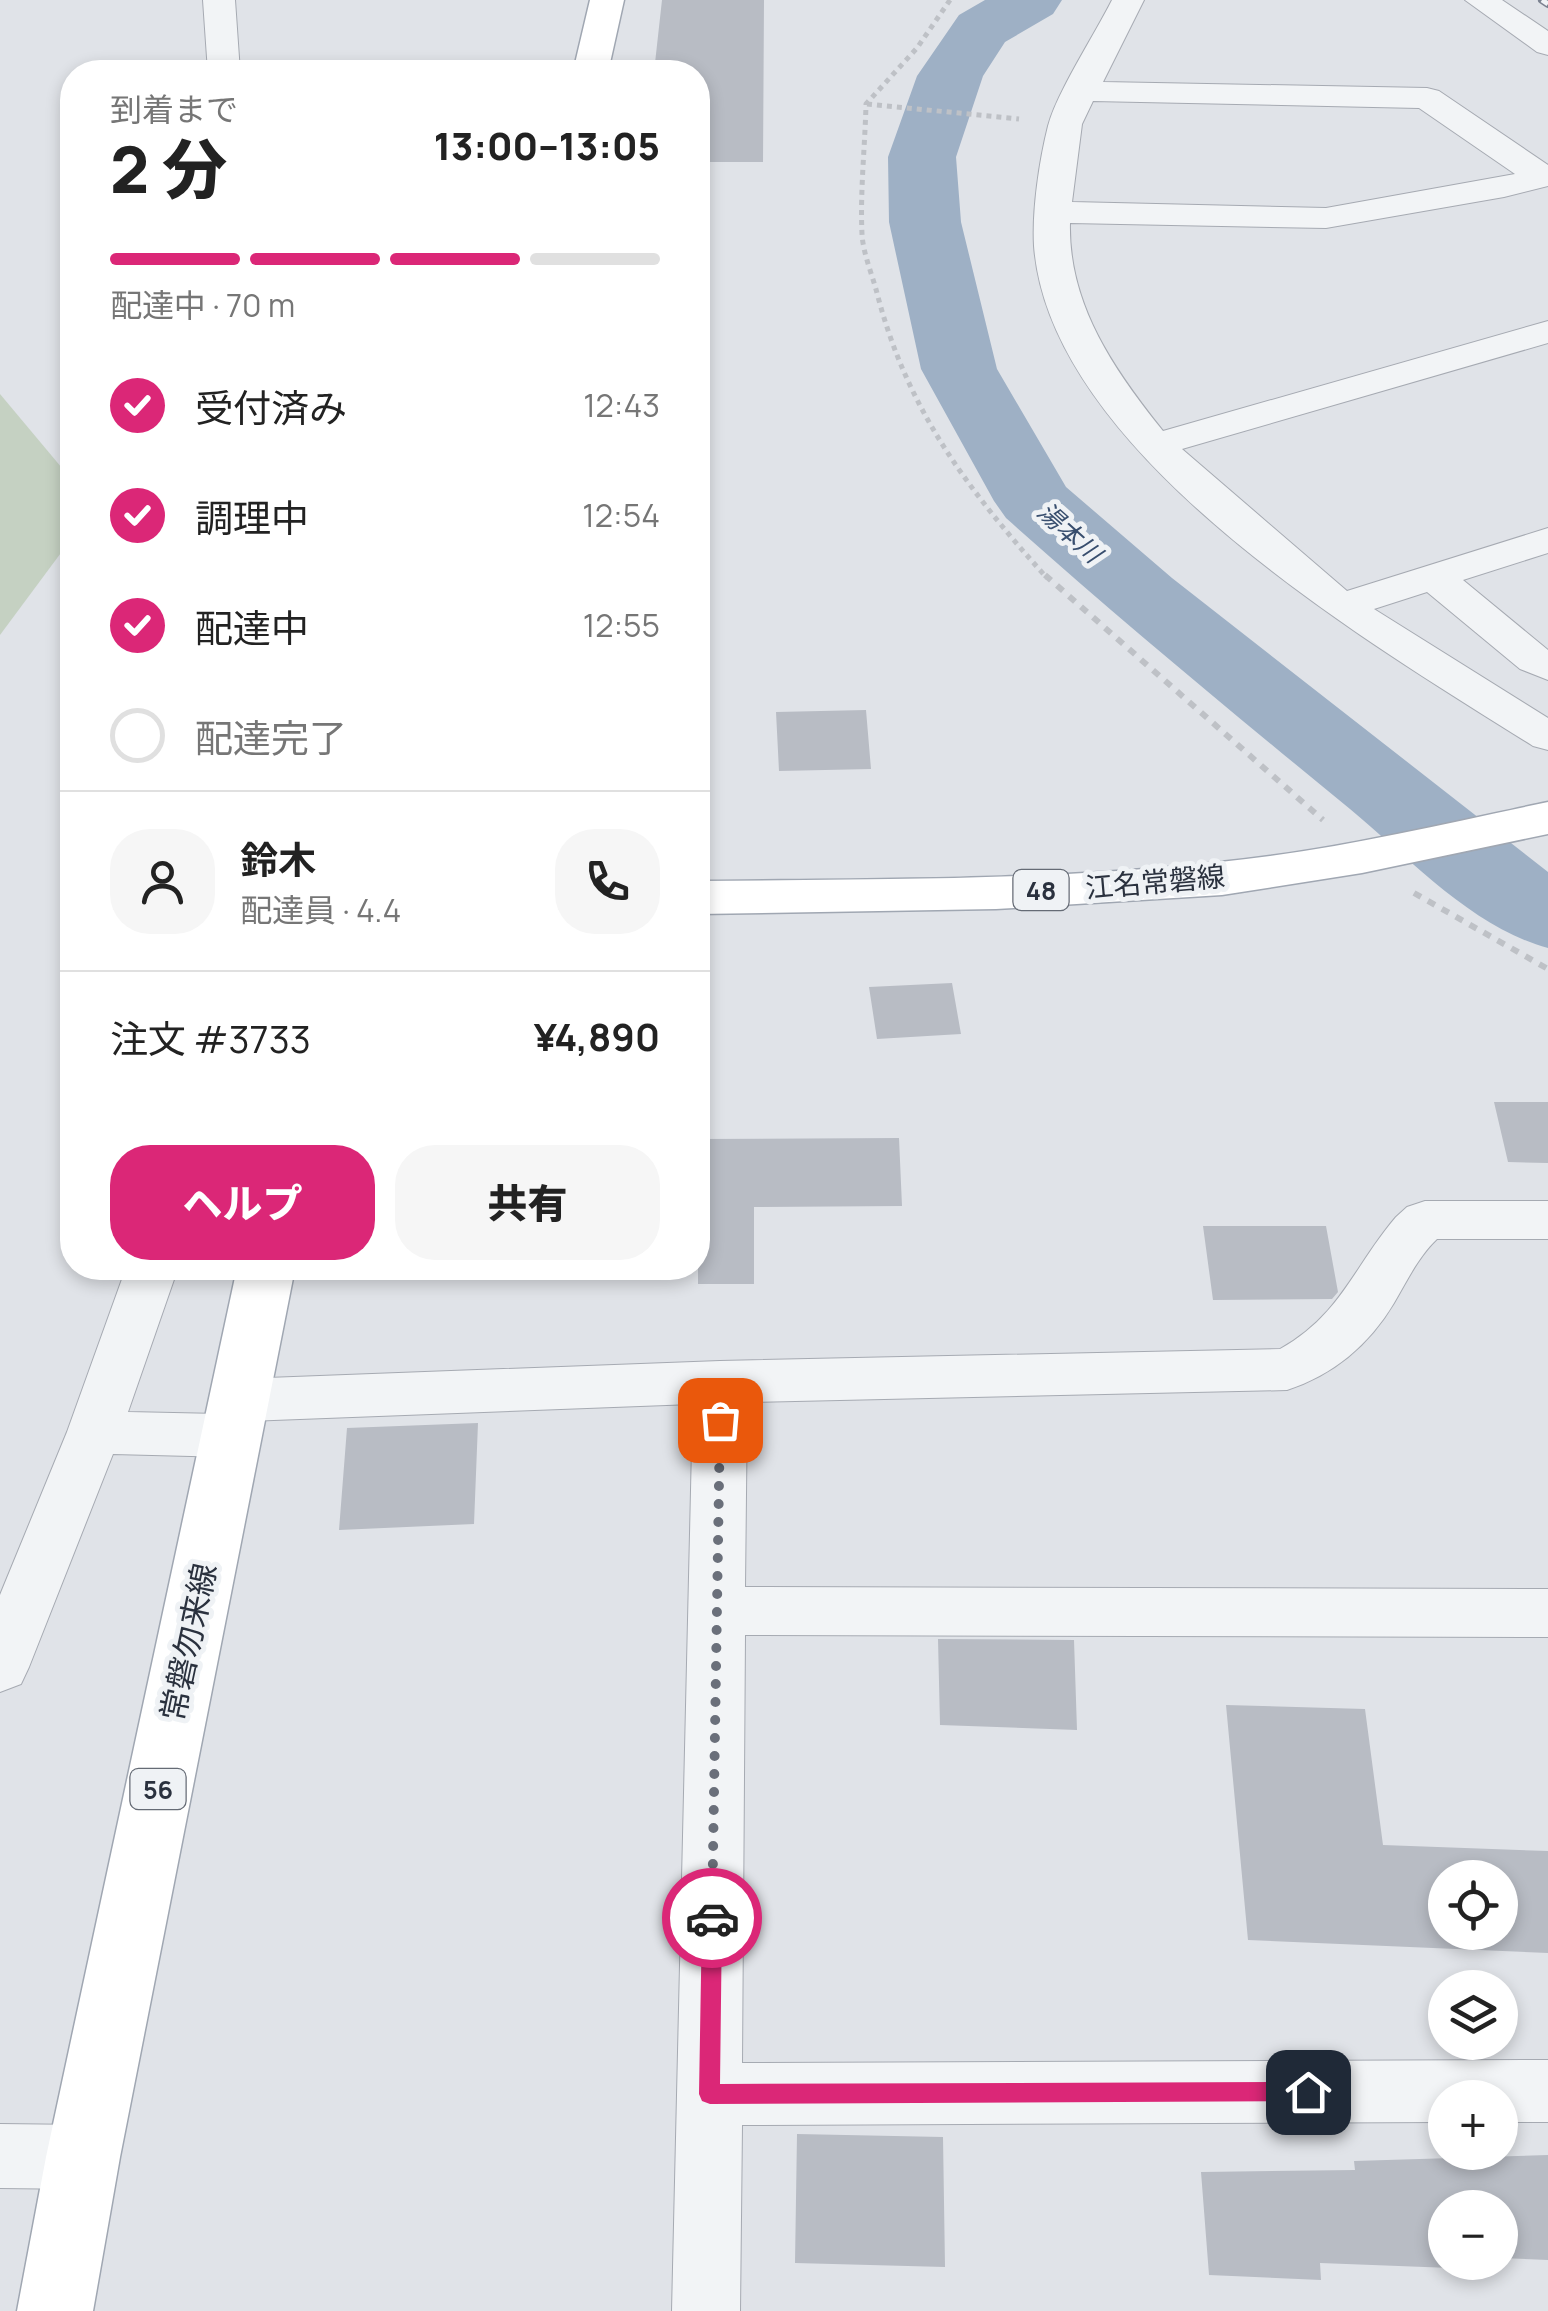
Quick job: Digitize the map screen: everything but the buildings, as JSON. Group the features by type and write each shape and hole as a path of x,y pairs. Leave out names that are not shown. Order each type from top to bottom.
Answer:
{"main road":[{"path":"594,60 607,0"},
{"name":"江名常磐線","path":"710,898 967,894 1179,883 1373,854 1548,818"},
{"name":"常磐勿来線","path":"55,2311 83,2157 263,1280"}],"street":[{"path":"219,0 223,60"},
{"path":"1128,0 1065,124 1053,212 1052,248 1069,316 1102,378 1156,445 1203,491 1341,606 1548,737"},
{"path":"1481,0 1548,45"},
{"path":"1079,91 1427,98 1545,176"},
{"path":"1053,212 1326,218 1545,176"},
{"path":"1156,445 1548,332"},
{"path":"1341,606 1548,540"},
{"path":"1434,577 1548,667"},
{"path":"94,1432 720,1382 1287,1369 1312,1357 1356,1317 1412,1231 1425,1220 1548,1220"},
{"path":"0,1667 94,1432 148,1280"},
{"path":"706,2311 720,1382"},
{"path":"716,1610 1548,1613"},
{"path":"710,2094 1548,2090"},
{"path":"0,2156 83,2157"}],"path":[{"path":"950,0 917,48 866,104 862,237 888,337 909,390 942,448 998,523 1048,579 1423,899 1548,968"},
{"path":"866,104 1027,120"}],"green space":[{"path":"0,394 60,466 60,554 0,635"}],"waterway":[{"name":"湯本川","path":"1030,0 982,29 950,76 922,157 925,222 959,369 1034,501 1142,596 1486,873 1548,917"}],"railway":[{"path":"1542,0 1548,4"}],"way so far":[{"path":"712,1918 720,1420"}],"route":[{"path":"712,1918 710,2094 1308,2092"}]}
